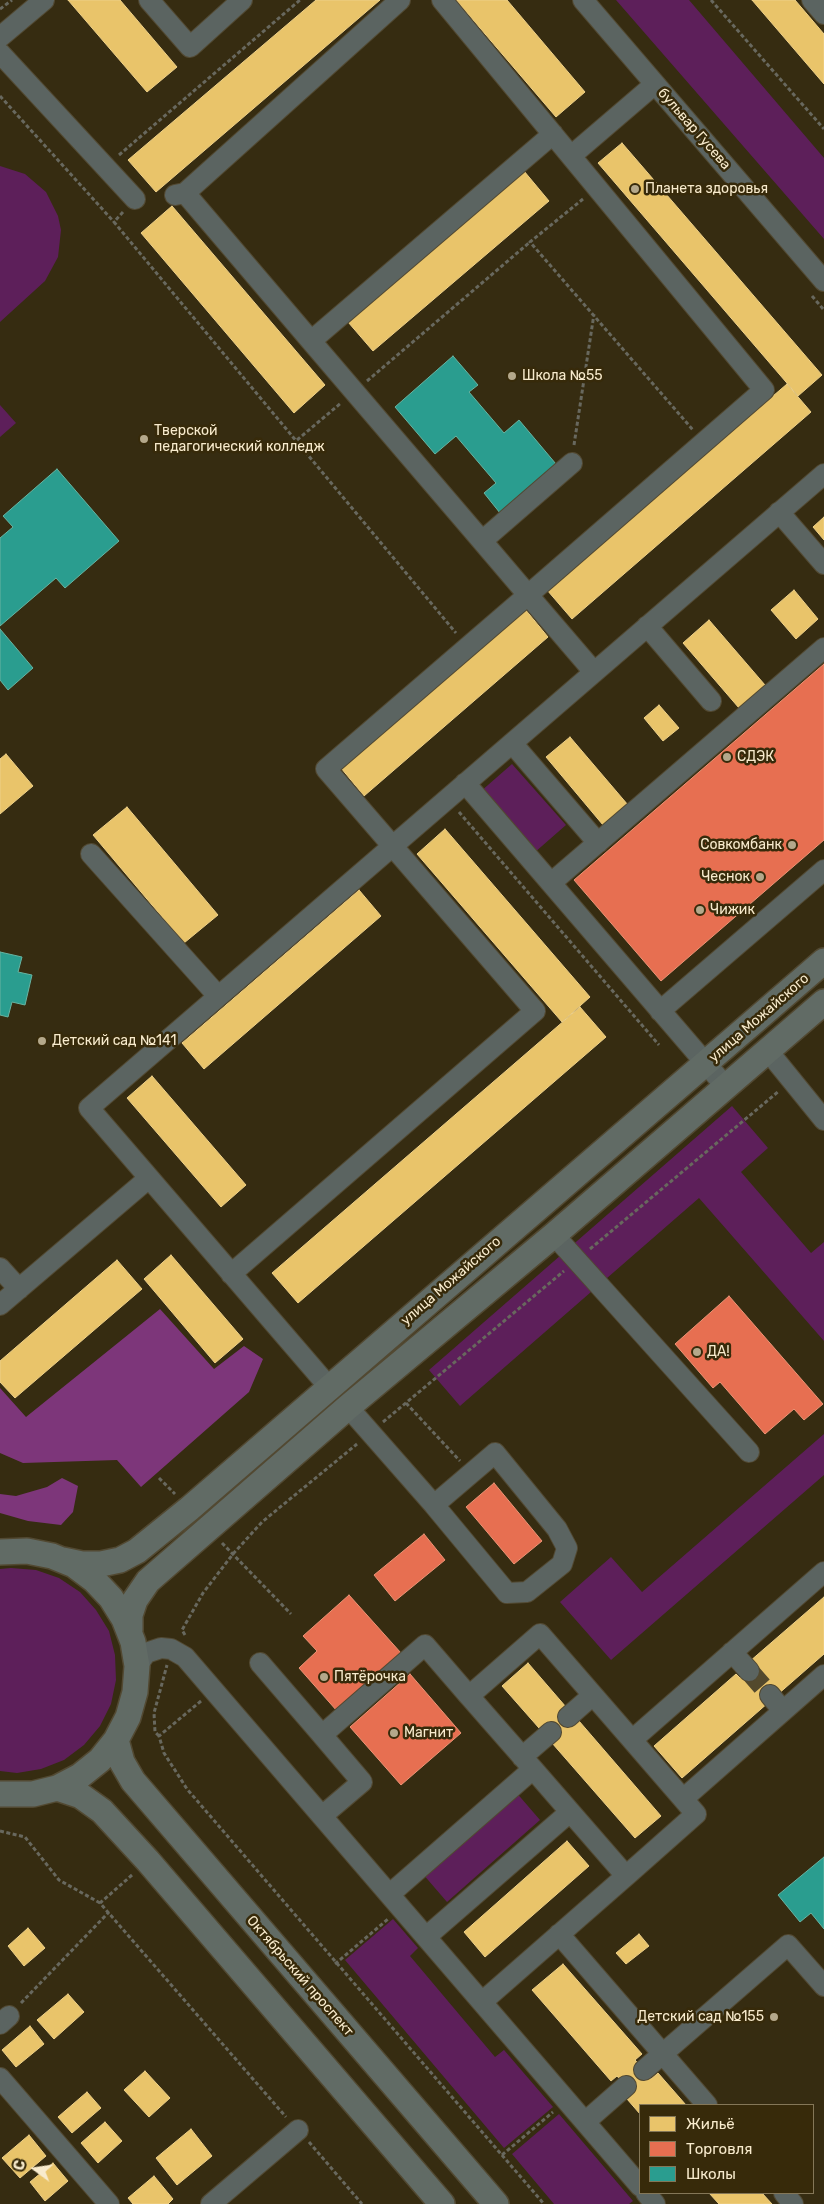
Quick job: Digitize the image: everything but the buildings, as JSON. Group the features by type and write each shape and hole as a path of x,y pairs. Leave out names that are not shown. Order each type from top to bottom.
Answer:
{"main road":[{"name":"улица Можайского","path":"63,1560 92,1565 120,1560 137,1551 189,1509 824,962"},
{"path":"0,1794 33,1794 57,1788 90,1768 116,1740 132,1705 137,1666 130,1630 132,1607 142,1586 348,1407 554,1235 824,1002"},
{"path":"0,1552 27,1551 63,1560 84,1572 103,1589 118,1608 130,1630"},
{"name":"Октябрьский проспект","path":"116,1740 122,1762 133,1781 496,2204"},
{"path":"57,1788 76,1793 92,1803 148,1861 442,2204"}],"street":[{"path":"0,37 44,0"},
{"path":"149,0 190,47 242,0"},
{"path":"400,0 180,194 311,341 594,672"},
{"path":"231,1274 535,1012 326,769 764,390 442,0"},
{"name":"бульвар Гусева","path":"583,0 824,281"},
{"path":"812,0 824,14"},
{"path":"0,53 135,199"},
{"path":"571,156 655,84"},
{"path":"311,341 553,134"},
{"path":"482,541 572,463"},
{"path":"329,1387 89,1108 824,474"},
{"path":"779,512 824,564"},
{"path":"647,626 711,701"},
{"path":"551,884 824,648"},
{"path":"512,743 598,843"},
{"path":"465,783 726,1087"},
{"path":"91,854 218,996"},
{"path":"660,1011 824,870"},
{"path":"768,1051 821,1111"},
{"path":"0,1306 149,1178"},
{"path":"554,1235 750,1452"},
{"path":"0,1268 19,1289"},
{"path":"348,1407 434,1505 507,1593 527,1592 562,1564 566,1548 557,1529 495,1453 434,1505"},
{"path":"632,1740 824,1572"},
{"path":"469,1696 540,1634 696,1814 482,2002"},
{"path":"137,1666 142,1657 151,1651 180,1643 185,1657 639,2185"},
{"path":"322,1735 425,1645 626,1876"},
{"path":"732,1652 749,1671"},
{"path":"260,1663 362,1782 322,1816"},
{"path":"683,1799 824,1675"},
{"path":"568,1717 593,1695"},
{"path":"770,1695 783,1711"},
{"path":"396,1901 528,1763 551,1732"},
{"path":"426,1937 570,1812"},
{"path":"559,1934 706,2104"},
{"path":"644,2070 788,1945 824,1986"},
{"path":"0,2078 110,2204"},
{"path":"585,2122 626,2086"},
{"path":"211,2204 298,2130"},
{"path":"647,2194 655,2204"},
{"path":"785,2194 793,2204"}],"path":[{"path":"0,10 12,0"},
{"path":"105,167 300,0"},
{"path":"711,0 824,128"},
{"path":"0,96 114,222 468,647"},
{"path":"297,440 530,242 597,188"},
{"path":"114,222 135,199"},
{"path":"530,242 594,314 703,443"},
{"path":"572,463 594,314"},
{"path":"447,799 660,1044"},
{"path":"406,1402 471,1473"},
{"path":"371,1432 262,1522 202,1593 182,1630 180,1643 163,1673 154,1713 156,1732 164,1753 187,1790 335,1964 544,2204"},
{"path":"159,1478 189,1509"},
{"path":"208,1528 291,1614"},
{"path":"180,1643 182,1630"},
{"path":"159,1736 214,1690"},
{"path":"0,1831 25,1837 59,1880 100,1903 109,1912 362,2204"},
{"path":"100,1903 148,1861"},
{"path":"335,1964 396,1901"},
{"path":"4,2020 109,1912"},
{"path":"502,2155 567,2101"}],"shaded area":[{"path":"616,0 689,0 824,158 824,239"},
{"path":"0,166 25,174 46,192 58,216 61,230 58,257 45,281 0,322"},
{"path":"0,405 16,423 0,437"},
{"path":"512,764 566,825 534,853 480,792"},
{"path":"732,1106 768,1148 741,1172 811,1253 824,1242 824,1341 699,1198 460,1406 429,1370"},
{"path":"160,1309 214,1369 244,1346 263,1359 249,1392 141,1487 117,1460 23,1463 0,1453 0,1388 26,1417"},
{"path":"824,1434 824,1475 611,1660 560,1602 611,1557 642,1592"},
{"path":"62,1478 78,1486 73,1512 61,1525 28,1521 0,1513 0,1494 16,1496 47,1487"},
{"path":"0,1569 36,1570 59,1578 80,1592 96,1610 109,1631 115,1655 116,1680 111,1704 100,1726 84,1745 64,1760 41,1769 17,1773 0,1771"},
{"path":"515,1791 540,1820 447,1902 422,1873"},
{"path":"393,1919 418,1948 410,1956 495,2057 504,2050 553,2107 504,2148 345,1960"},
{"path":"559,2114 633,2201 629,2204 554,2204 512,2154"}],"tunnel":[{"path":"749,1671 770,1695"}],"place":[{"name":"Планета здоровья","path":"635,189"},
{"name":"Школа №55","path":"512,376"},
{"name":"Тверской педагогический колледж","path":"144,439"},
{"name":"СДЭК","path":"727,757"},
{"name":"Совкомбанк","path":"792,845"},
{"name":"Чеснок","path":"760,877"},
{"name":"Чижик","path":"700,910"},
{"name":"Детский сад №141","path":"42,1041"},
{"name":"ДА!","path":"697,1352"},
{"name":"Пятёрочка","path":"324,1677"},
{"name":"Магнит","path":"394,1733"},
{"name":"Детский сад №155","path":"774,2017"}]}
